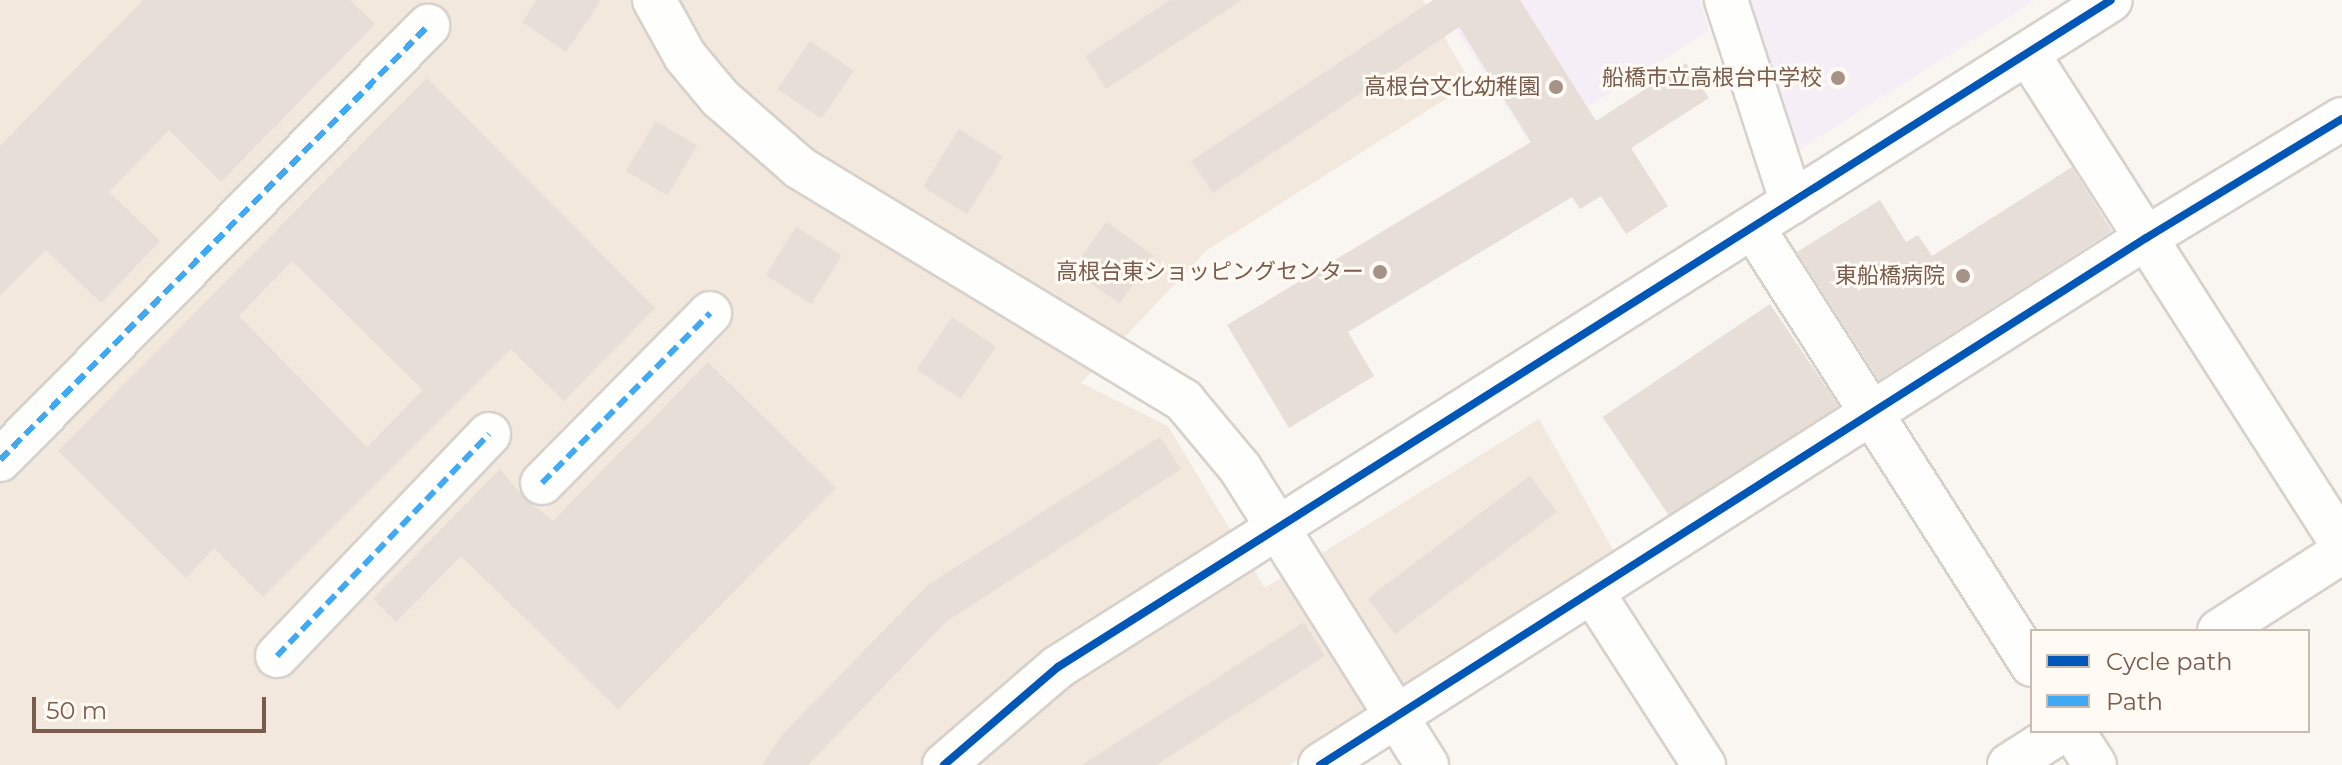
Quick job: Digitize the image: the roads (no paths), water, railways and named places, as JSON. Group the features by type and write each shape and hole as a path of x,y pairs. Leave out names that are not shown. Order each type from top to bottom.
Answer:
{"street":[{"path":"654,0 685,56 720,98 800,168 1184,401 1240,468 1427,765"},
{"path":"1726,0 1792,203"},
{"path":"944,765 1058,667 1275,527 1754,229 2111,0"},
{"path":"0,460 428,26"},
{"path":"2028,54 2342,544"},
{"path":"1320,765 2146,238 2342,119"},
{"path":"1754,229 1875,412 2030,662"},
{"path":"542,483 710,313"},
{"path":"277,656 489,434"},
{"path":"2222,629 2342,552"},
{"path":"1593,593 1704,765"},
{"path":"2009,765 2059,733"},
{"path":"2074,733 2095,765"}],"place":[{"name":"船橋市立高根台中学校","path":"1838,78"},
{"name":"高根台文化幼稚園","path":"1556,87"},
{"name":"高根台東ショッピングセンター","path":"1380,272"},
{"name":"東船橋病院","path":"1963,276"}]}
